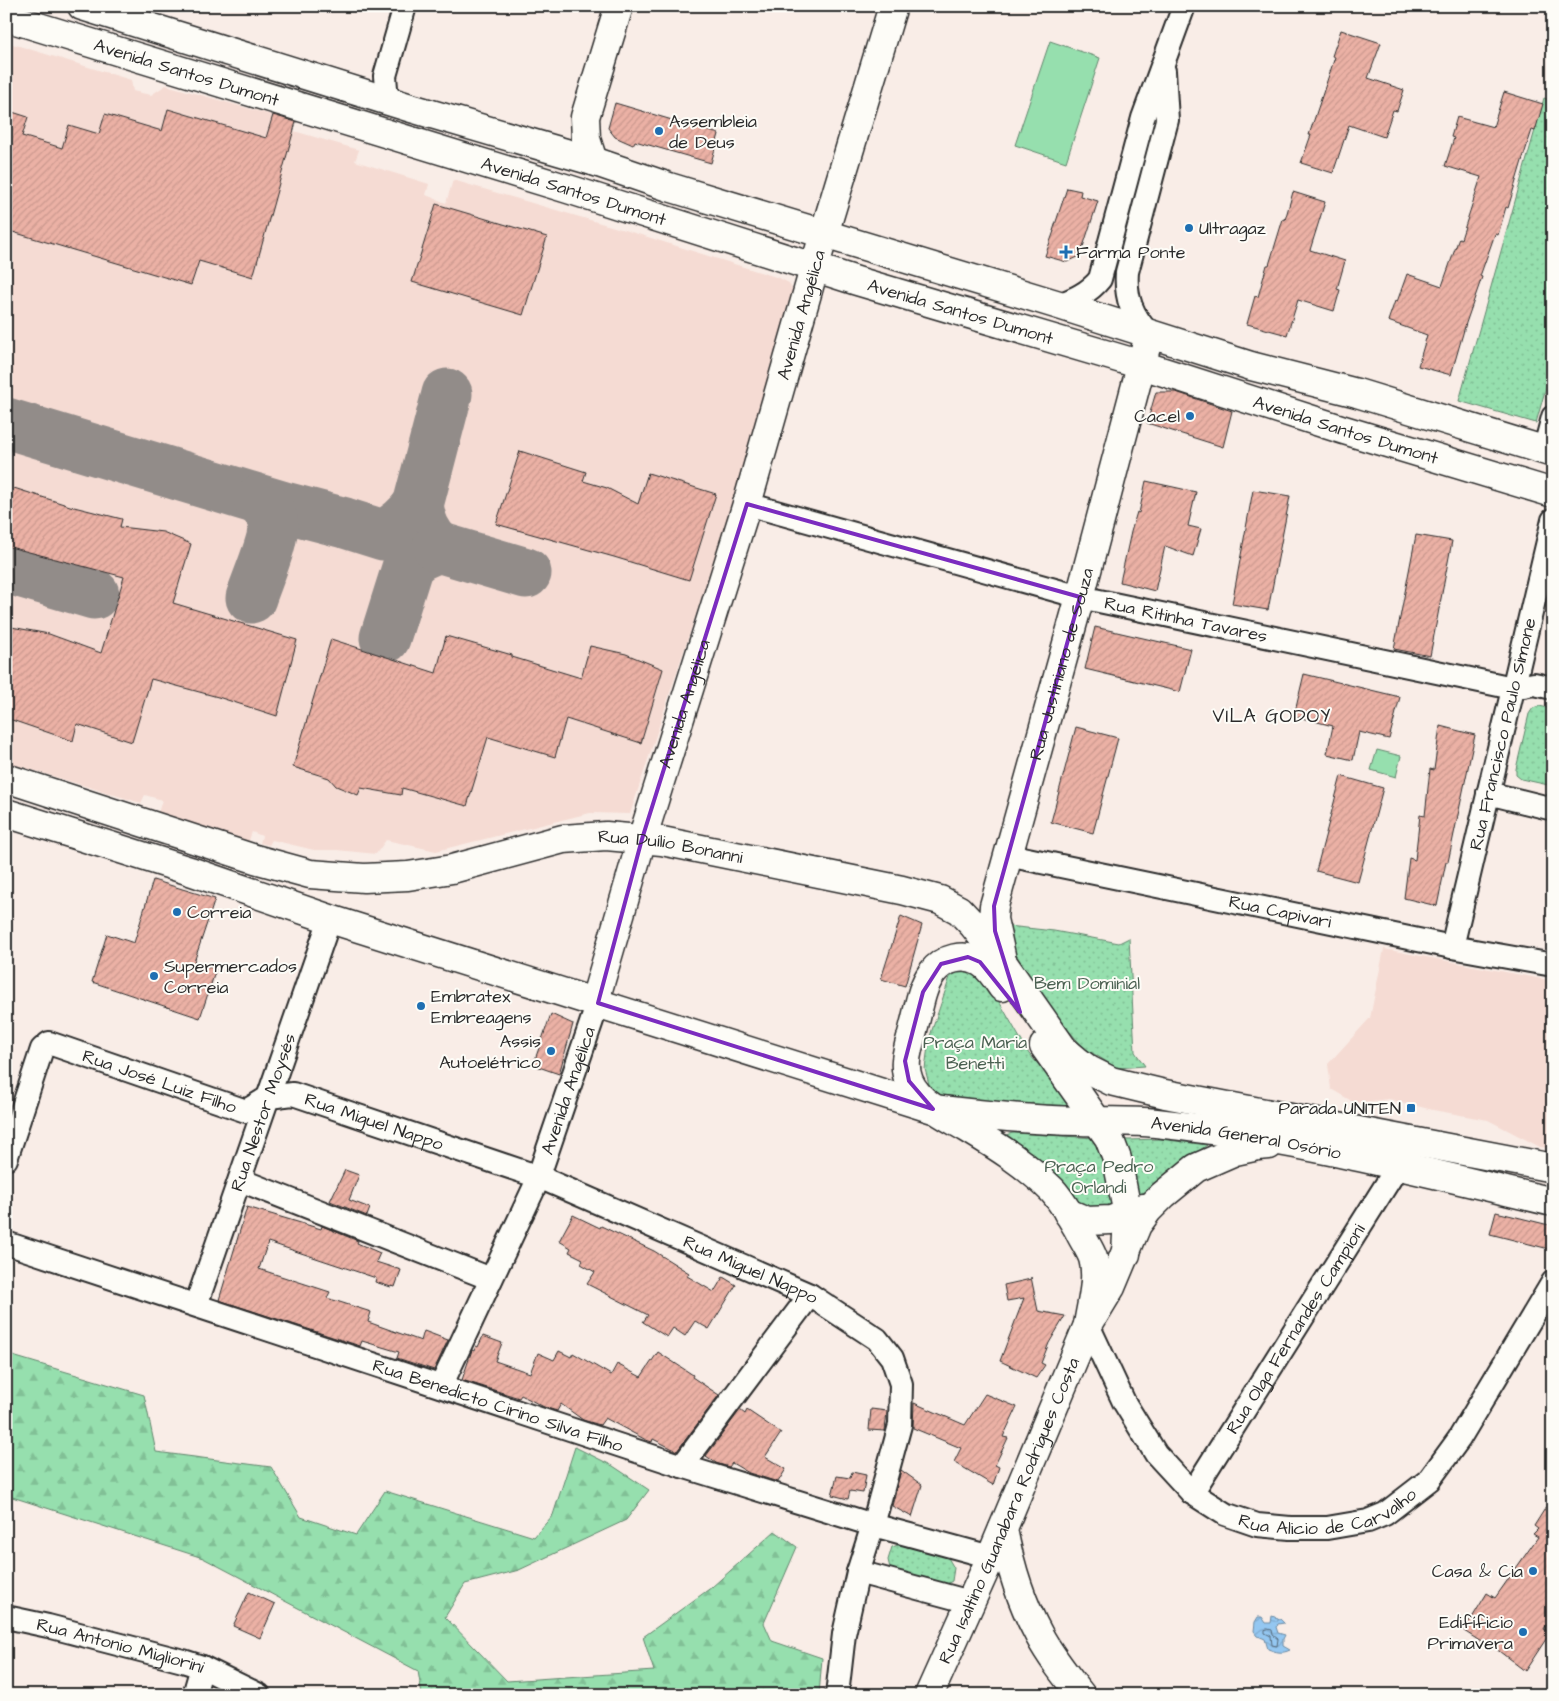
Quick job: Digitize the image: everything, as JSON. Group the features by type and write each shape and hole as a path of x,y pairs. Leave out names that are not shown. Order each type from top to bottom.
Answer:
{"main road":[{"name":"Avenida Santos Dumont","path":"82,6 593,161 669,187 1059,305 1251,366 1357,393 1548,452"},
{"path":"593,161 586,139 585,117 619,6"},
{"name":"Avenida Angélica","path":"598,1003 598,990 642,839 747,504 824,234 893,6"},
{"name":"Avenida Santos Dumont","path":"6,17 857,281 1142,365 1344,430 1553,493"},
{"path":"387,100 388,134"},
{"path":"1142,365 1149,334"},
{"name":"Rua Justiniano de Souza","path":"1003,963 992,919 994,906 1142,365"},
{"name":"Rua Duílio Bonanni","path":"6,778 255,859 310,874 364,878 408,876 452,869 564,839 606,836 662,841 902,890 940,900 959,910 1003,963"},
{"path":"6,814 190,871 330,919 933,1109"},
{"name":"Rua Isaltino Guanabara Rodrigues Costa","path":"1088,1325 1096,1278 1093,1257 1053,1191 1028,1168 994,1144 933,1109 909,1081 905,1061 923,992 932,973 941,964 954,958 968,957 980,962 990,970 1109,1138 1117,1159 1128,1215 1126,1254"},
{"path":"1003,963 1024,1017 1064,1050"},
{"name":"Avenida General Osório","path":"1003,963 1064,1050 1089,1070 1111,1081 1166,1094 1553,1168"},
{"name":"Avenida General Osório","path":"933,1109 995,1116 1154,1122 1300,1145 1553,1202"},
{"name":"Rua Isaltino Guanabara Rodrigues Costa","path":"929,1695 1003,1529 1088,1325 1111,1287 1137,1225 1148,1210 1163,1195 1196,1168 1235,1152 1258,1146 1300,1145"},
{"path":"1068,1213 1087,1221 1111,1220 1142,1209 1163,1195"},
{"path":"1003,1529 1022,1598 1039,1636 1081,1695"},
{"path":"986,1567 997,1582 1022,1598"}],"street":[{"path":"387,100 385,76 405,6"},
{"path":"1059,305 1086,292 1100,279 1145,114 1184,6"},
{"path":"1149,334 1133,313 1126,284 1127,272 1167,120 1164,63"},
{"path":"1145,114 1152,107 1161,108 1167,120"},
{"path":"1548,452 1553,417"},
{"name":"Rua Ritinha Tavares","path":"747,504 1080,597 1513,688 1534,684 1553,688"},
{"name":"Rua Francisco Paulo Simone","path":"1452,947 1553,520"},
{"path":"1488,793 1553,808"},
{"name":"Rua Capivari","path":"1008,855 1452,947 1553,965"},
{"name":"Rua Nestor Moysés","path":"196,1305 330,919"},
{"name":"Avenida Angélica","path":"441,1386 539,1177 598,1003"},
{"name":"Rua José Luiz Filho","path":"6,1159 42,1049 48,1043 246,1111 269,1097"},
{"name":"Rua Miguel Nappo","path":"269,1097 292,1094 539,1177 810,1295 877,1339 892,1358 901,1384 900,1425 873,1526 858,1572 844,1634 837,1695"},
{"name":"Rua Olga Fernandes Campioni","path":"1192,1493 1398,1166"},
{"path":"240,1180 491,1279"},
{"name":"Rua Benedicto Cirino Silva Filho","path":"6,1243 682,1466 873,1526 986,1567"},
{"name":"Rua Alicio de Carvalho","path":"1088,1325 1124,1402 1156,1454 1192,1493 1224,1514 1257,1525 1290,1528 1327,1528 1368,1521 1385,1514 1429,1480 1459,1439 1553,1282"},
{"path":"682,1466 810,1295"},
{"path":"858,1572 970,1602"},
{"name":"Rua Antonio Migliorini","path":"6,1617 48,1626 202,1667 259,1695"},
{"path":"194,1695 202,1667"}],"highlighted area":[{"path":"747,504 1080,597 994,906 995,931 1020,1012 980,962 968,957 941,964 923,992 905,1061 909,1081 933,1109 598,1003 642,839"}],"shaded area":[{"path":"6,42 131,80 133,91 151,95 166,85 296,122 294,131 359,150 355,161 429,184 426,195 446,203 453,180 638,234 779,278 789,283 793,291 794,302 728,517 630,814 590,813 436,851 386,840 376,854 314,850 272,840 269,845 260,843 262,836 252,832 247,846 157,816 162,800 145,795 141,803 6,762"},
{"path":"1384,949 1553,981 1553,1148 1540,1147 1488,1120 1433,1110 1389,1099 1355,1103 1331,1089 1328,1064 1370,1018"}],"green space":[{"path":"1050,41 1100,58 1066,162 1015,145"},
{"path":"1544,98 1553,101 1553,362 1536,423 1459,401"},
{"path":"1539,706 1553,709 1553,786 1521,779 1516,775 1529,714 1533,708"},
{"path":"1377,750 1401,756 1396,777 1371,770"},
{"name":"Bem Dominial","path":"1008,926 1054,931 1119,943 1129,938 1135,1052 1145,1066 1117,1068 1084,1048 1055,1015 1018,962"},
{"name":"Praça Maria Benetti","path":"963,969 984,975 1029,1054 1075,1106 985,1102 943,1096 930,1088 925,1069 929,1039 950,977"},
{"name":"Praça Pedro Orlandi","path":"1013,1133 1129,1140 1160,1139 1207,1145 1185,1161 1155,1193 1087,1216 1010,1144 1005,1135"},
{"path":"6,1354 144,1395 156,1452 271,1467 301,1517 356,1535 385,1491 534,1537 553,1515 575,1447 613,1466 649,1490 626,1520 519,1570 465,1584 445,1617 507,1681 654,1671 643,1637 712,1587 775,1531 797,1547 764,1623 772,1641 822,1658 819,1695 422,1695 418,1671 203,1558 6,1495"},
{"path":"905,1543 947,1556 954,1568 952,1581 943,1586 891,1572 888,1560 892,1547"}],"water":[{"path":"1272,1616 1284,1623 1278,1624 1276,1627 1278,1633 1285,1635 1283,1646 1290,1650 1279,1652 1268,1649 1265,1639 1258,1636 1254,1631 1255,1622 1258,1617 1262,1617 1266,1623 1271,1623"}],"building":[{"path":"1341,30 1381,43 1368,78 1404,90 1397,111 1393,110 1384,137 1349,125 1333,173 1301,163 1335,57 1332,56"},
{"path":"1504,92 1543,104 1535,131 1532,130 1508,208 1506,207 1498,235 1495,234 1480,276 1482,277 1451,375 1418,366 1427,335 1388,321 1407,274 1442,286 1459,238 1461,239 1481,177 1445,166 1454,138 1451,137 1457,117 1493,127"},
{"name":"Assembleia de Deus","path":"615,103 719,134 711,163 635,141 633,145 615,137 608,128"},
{"path":"168,109 266,138 273,115 296,122 253,277 199,261 191,285 6,230 6,110 28,117 22,136 62,148 69,125 99,134 105,114 162,131"},
{"path":"1067,188 1081,191 1080,196 1098,201 1080,256 1067,262 1045,256"},
{"path":"1293,192 1325,202 1310,250 1345,261 1337,289 1340,290 1334,311 1298,300 1287,335 1247,324 1255,296 1258,297 1267,265 1269,265 1283,219 1285,220"},
{"path":"436,204 547,237 523,315 412,282"},
{"name":"Cacel","path":"1156,392 1176,392 1232,411 1223,447 1147,423"},
{"path":"520,451 586,472 583,481 607,488 638,504 648,473 716,494 689,580 496,524"},
{"path":"1146,481 1196,492 1188,526 1201,529 1193,556 1165,546 1155,591 1120,582 1131,532 1137,512 1139,513"},
{"path":"14,488 70,506 122,519 120,527 163,532 191,544 173,603 297,640 277,716 218,697 151,679 132,742 77,724 73,741 6,718 6,626 49,634 101,653 124,577 6,546 6,512"},
{"path":"1253,490 1290,496 1268,610 1232,604"},
{"path":"1416,535 1452,541 1430,656 1394,649"},
{"path":"1095,627 1191,649 1180,692 1085,669"},
{"path":"446,636 581,678 590,646 626,654 663,669 641,743 566,719 555,757 488,737 467,806 402,788 401,795 361,788 358,795 336,786 329,778 293,767 331,639 436,673"},
{"path":"1304,674 1400,697 1389,739 1359,732 1353,760 1327,754 1333,726 1294,716"},
{"path":"1440,726 1475,735 1437,906 1404,898 1409,858 1415,860 1420,815 1425,816 1430,769 1434,770"},
{"path":"1076,727 1118,738 1093,833 1051,822"},
{"path":"1341,776 1383,788 1358,882 1316,871"},
{"path":"153,880 215,899 194,962 216,969 200,1018 92,982 107,934 134,943"},
{"path":"901,916 922,925 905,986 881,979"},
{"path":"551,1014 573,1024 559,1074 533,1065"},
{"path":"345,1170 359,1175 349,1200 370,1208 367,1216 330,1201"},
{"path":"247,1207 321,1229 322,1226 358,1241 357,1243 380,1253 376,1262 401,1270 395,1287 391,1287 375,1282 376,1278 268,1242 259,1269 330,1292 327,1298 371,1312 368,1322 421,1341 424,1331 448,1340 434,1370 397,1358 399,1352 362,1341 360,1346 219,1300"},
{"path":"1496,1212 1553,1226 1553,1250 1490,1234"},
{"path":"573,1215 654,1251 689,1273 687,1276 714,1292 723,1277 736,1285 709,1329 695,1321 685,1336 673,1328 667,1337 643,1322 648,1315 587,1284 595,1272 581,1264 583,1259 569,1252 571,1248 559,1241"},
{"path":"1031,1277 1038,1311 1065,1316 1049,1343 1041,1363 1045,1365 1036,1378 1000,1361 1024,1298 1007,1301 1004,1285 1031,1279"},
{"path":"483,1336 502,1343 495,1361 530,1373 538,1353 554,1360 559,1351 571,1357 573,1353 611,1375 617,1364 641,1377 658,1352 719,1395 677,1451 653,1439 652,1442 646,1440 605,1418 600,1425 583,1420 561,1404 557,1411 544,1407 521,1395 519,1398 462,1380 472,1350 474,1351 476,1346 478,1347"},
{"path":"985,1394 1017,1407 1003,1437 1008,1438 995,1465 999,1467 993,1485 954,1462 961,1448 913,1428 914,1403 965,1425"},
{"path":"871,1409 887,1411 885,1431 869,1430"},
{"path":"740,1410 745,1414 747,1410 781,1433 765,1457 786,1469 778,1482 749,1473 732,1463 729,1467 716,1463 706,1456"},
{"path":"901,1470 922,1485 912,1517 892,1506"},
{"path":"852,1472 866,1475 863,1493 850,1491 848,1499 832,1495 837,1476 850,1478"},
{"path":"1553,1496 1553,1615 1544,1629 1550,1633 1525,1671 1491,1645 1489,1647 1464,1631 1487,1593 1495,1598 1538,1537 1533,1534 1538,1529 1534,1526"},
{"path":"249,1592 275,1604 260,1638 233,1626"}],"taxiway":[{"path":"418,505 447,394"},
{"path":"6,423 383,535 402,523 418,505 424,528 438,547 418,556 408,565 385,638"},
{"path":"251,598 266,558 273,526 270,513 259,500"},
{"path":"438,547 526,573"},
{"path":"6,568 94,594"}],"place":[{"name":"Assembleia de Deus","path":"659,131"},
{"name":"Ultragaz","path":"1189,228"},
{"name":"Farma Ponte","path":"1066,252"},
{"name":"Cacel","path":"1190,416"},
{"name":"Correia","path":"177,912"},
{"name":"Supermercados Correia","path":"154,976"},
{"name":"Embratex Embreagens","path":"421,1006"},
{"name":"Assis Autoelétrico","path":"551,1051"},
{"name":"Parada UNITEN","path":"1411,1108"},
{"name":"Casa & Cia","path":"1533,1571"},
{"name":"Edifíficio Primavera","path":"1523,1632"}],"district":[{"name":"VILA GODOY","path":"1272,715"}]}
